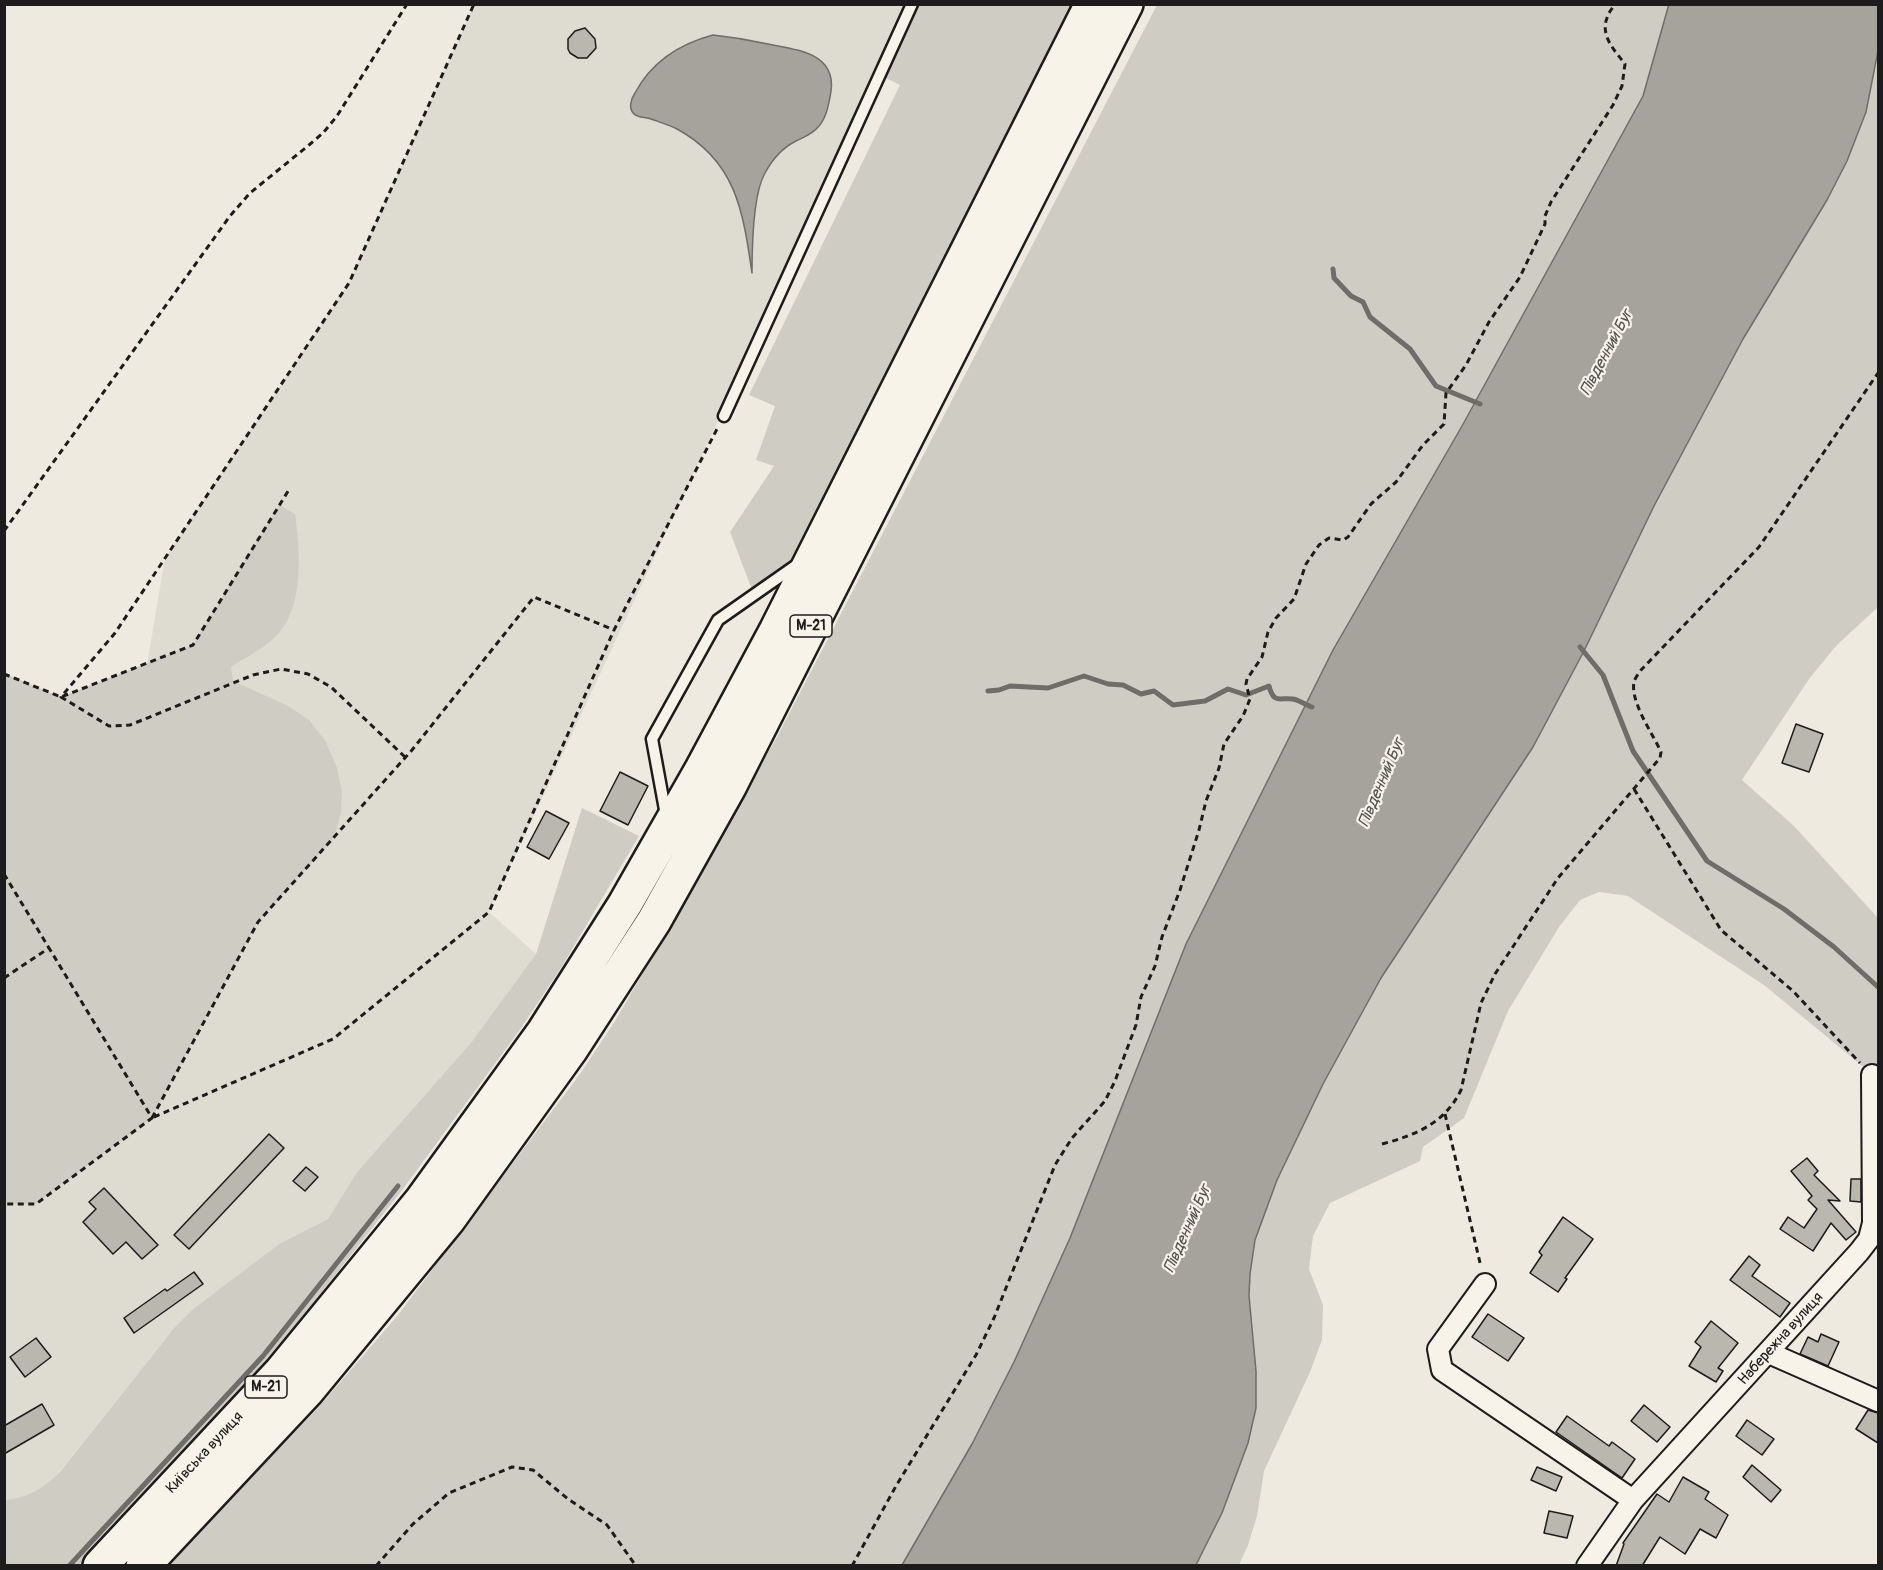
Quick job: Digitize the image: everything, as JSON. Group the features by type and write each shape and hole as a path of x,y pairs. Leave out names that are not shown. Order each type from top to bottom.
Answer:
{"highway":[{"name":"М-21","path":"669,828 816,552 1092,4"},
{"name":"М-21","path":"143,1566 307,1391 448,1220 571,1050 654,921 729,787 1126,4"},
{"path":"701,771 729,787"},
{"name":"Київська вулиця","path":"100,1566 281,1372 422,1200 543,1033 625,904 669,828"}],"street":[{"name":"Набережна вулиця","path":"1587,1566 1633,1500 1769,1353 1869,1239 1873,1223 1875,1077"},
{"path":"1485,1284 1438,1349 1442,1370 1633,1500"},
{"path":"1769,1353 1878,1401"}],"lane":[{"path":"724,416 912,4"},
{"path":"669,828 652,739 718,620 816,552"}],"path":[{"path":"4,531 230,216 250,193 323,133 337,116 407,4"},
{"path":"61,697 115,633 349,283 474,4"},
{"path":"852,1566 896,1486 976,1355 994,1318 1055,1166 1072,1138 1105,1101 1115,1081 1136,1025 1142,997 1155,966 1162,937 1180,890 1206,801 1219,768 1224,744 1243,716 1250,699 1247,679 1262,657 1268,632 1276,618 1294,599 1303,570 1314,551 1329,538 1343,540 1348,537 1371,504 1396,482 1423,445 1444,424 1446,393 1466,364 1489,322 1520,277 1545,224 1545,216 1551,202 1613,105 1622,86 1625,63 1610,44 1606,32 1606,19 1614,4"},
{"path":"1383,1144 1428,1127 1455,1104 1461,1090 1481,1004 1495,974 1558,878 1660,758 1661,752 1635,695 1634,682 1641,670 1759,547 1878,373"},
{"path":"4,1204 36,1204 152,1118 333,1039 489,912 614,630 724,416"},
{"path":"61,697 193,645 290,488"},
{"path":"152,1118 258,922 405,758 534,597 614,630"},
{"path":"4,674 61,697 110,726 130,725 253,675 281,669 308,674 331,687 405,758"},
{"path":"1634,789 1721,930 1793,991 1875,1077"},
{"path":"4,874 152,1118"},
{"path":"4,978 49,948"},
{"path":"1445,1114 1485,1284"},
{"path":"376,1566 413,1524 449,1493 512,1467 533,1470 568,1499 608,1525 636,1566"}],"shaded area":[{"path":"474,5 912,5 489,912 536,954 470,1044 357,1172 328,1219 279,1244 193,1309 175,1327 5,1540 5,1204 36,1204 152,1118 258,922 333,838 134,742 165,558 349,283"},
{"path":"912,5 1072,5 796,566 754,595 730,532 774,466 756,460 775,406 749,395 900,85 880,75"},
{"path":"1157,5 1669,5 1643,96 1526,312 1322,672 1186,944 1070,1238 1014,1362 972,1444 902,1565 167,1566 317,1409 398,1315 580,1074 615,1021 710,858 778,735"},
{"path":"1878,51 1878,607 1836,646 1809,679 1742,780 1794,826 1878,918 1878,1079 1764,985 1628,896 1599,892 1580,900 1559,927 1508,1011 1464,1118 1423,1147 1420,1161 1330,1203 1313,1236 1309,1269 1323,1305 1322,1340 1310,1372 1264,1471 1257,1516 1248,1545 1239,1565 1196,1566 1222,1513 1248,1443 1256,1408 1256,1371 1249,1296 1250,1274 1255,1240 1277,1180 1323,1084 1381,978 1533,747 1584,651 1654,506 1743,339 1827,200 1847,161 1866,112"},
{"path":"279,505 295,514 299,562 296,596 284,626 274,638 231,667 233,681 288,706 309,720 326,742 337,768 342,792 341,812 334,838 258,922 152,1118 36,1204 5,1204 5,674 61,697 193,645"},
{"path":"582,808 639,836 561,968 519,1031 403,1189 262,1368 79,1565 5,1566 5,1500 34,1492 59,1473 175,1327 193,1309 279,1244 328,1219 357,1172 470,1044 536,954"}],"water":[{"name":"Південний Буг","path":"1669,4 1878,5 1878,51 1866,112 1847,161 1827,200 1743,339 1654,506 1584,651 1533,747 1381,978 1323,1084 1277,1180 1255,1240 1250,1274 1249,1296 1256,1371 1256,1408 1248,1443 1222,1513 1196,1565 902,1565 972,1444 1014,1362 1070,1238 1186,944 1333,650 1462,426 1643,96"},
{"path":"713,35 792,49 814,56 823,62 829,71 831,82 825,116 817,129 782,151 771,164 761,182 754,222 752,273 740,209 724,172 697,142 674,128 636,115 631,109 634,95 658,63 689,43"}],"building":[{"path":"585,28 595,39 596,48 587,58 578,58 570,53 568,39 575,31"},
{"path":"1796,724 1823,734 1809,772 1782,763"},
{"path":"620,772 648,786 628,825 600,811"},
{"path":"546,811 569,823 549,859 527,847"},
{"path":"269,1134 284,1148 189,1249 174,1235"},
{"path":"1807,1158 1818,1171 1814,1175 1840,1201 1828,1200 1856,1232 1846,1240 1831,1223 1813,1251 1780,1229 1788,1217 1804,1228 1817,1209 1808,1200 1812,1196 1791,1171"},
{"path":"306,1167 318,1177 305,1191 293,1181"},
{"path":"1851,1179 1861,1179 1861,1202 1850,1201"},
{"path":"104,1188 158,1245 142,1259 126,1242 113,1254 83,1222 96,1209 89,1202"},
{"path":"1563,1217 1593,1239 1565,1278 1567,1279 1558,1292 1530,1273 1542,1255 1539,1252"},
{"path":"1749,1256 1760,1265 1752,1276 1790,1303 1780,1317 1730,1280"},
{"path":"194,1272 203,1284 134,1333 124,1318"},
{"path":"1488,1314 1524,1338 1508,1361 1472,1337"},
{"path":"1711,1321 1738,1343 1718,1368 1723,1371 1716,1382 1689,1366 1701,1347 1695,1342"},
{"path":"1821,1334 1839,1342 1828,1366 1800,1354 1808,1337 1818,1342"},
{"path":"36,1338 51,1357 25,1377 10,1357"},
{"path":"42,1404 54,1425 4,1454 4,1426"},
{"path":"1644,1405 1670,1427 1657,1442 1631,1421"},
{"path":"1868,1410 1878,1413 1878,1443 1856,1429"},
{"path":"1567,1416 1609,1446 1612,1442 1635,1459 1622,1478 1556,1432"},
{"path":"1747,1420 1774,1439 1762,1455 1736,1436"},
{"path":"1752,1465 1781,1490 1771,1502 1743,1477"},
{"path":"1537,1467 1562,1477 1556,1491 1531,1480"},
{"path":"1683,1477 1709,1492 1705,1499 1728,1515 1716,1538 1700,1529 1685,1554 1660,1537 1642,1566 1616,1566 1623,1543 1657,1494 1669,1502"},
{"path":"1549,1511 1573,1516 1567,1538 1544,1533"}],"waterway":[{"path":"1333,269 1334,278 1351,296 1363,302 1370,317 1410,349 1436,386 1480,404"},
{"path":"1580,647 1603,675 1633,751 1707,861 1784,909 1834,947 1878,987"},
{"path":"988,691 1010,686 1048,688 1084,676 1108,684 1123,685 1141,694 1154,691 1173,705 1205,701 1228,689 1246,695 1269,686 1275,698 1295,700 1312,707"},
{"path":"69,1566 263,1356 398,1186"}]}
